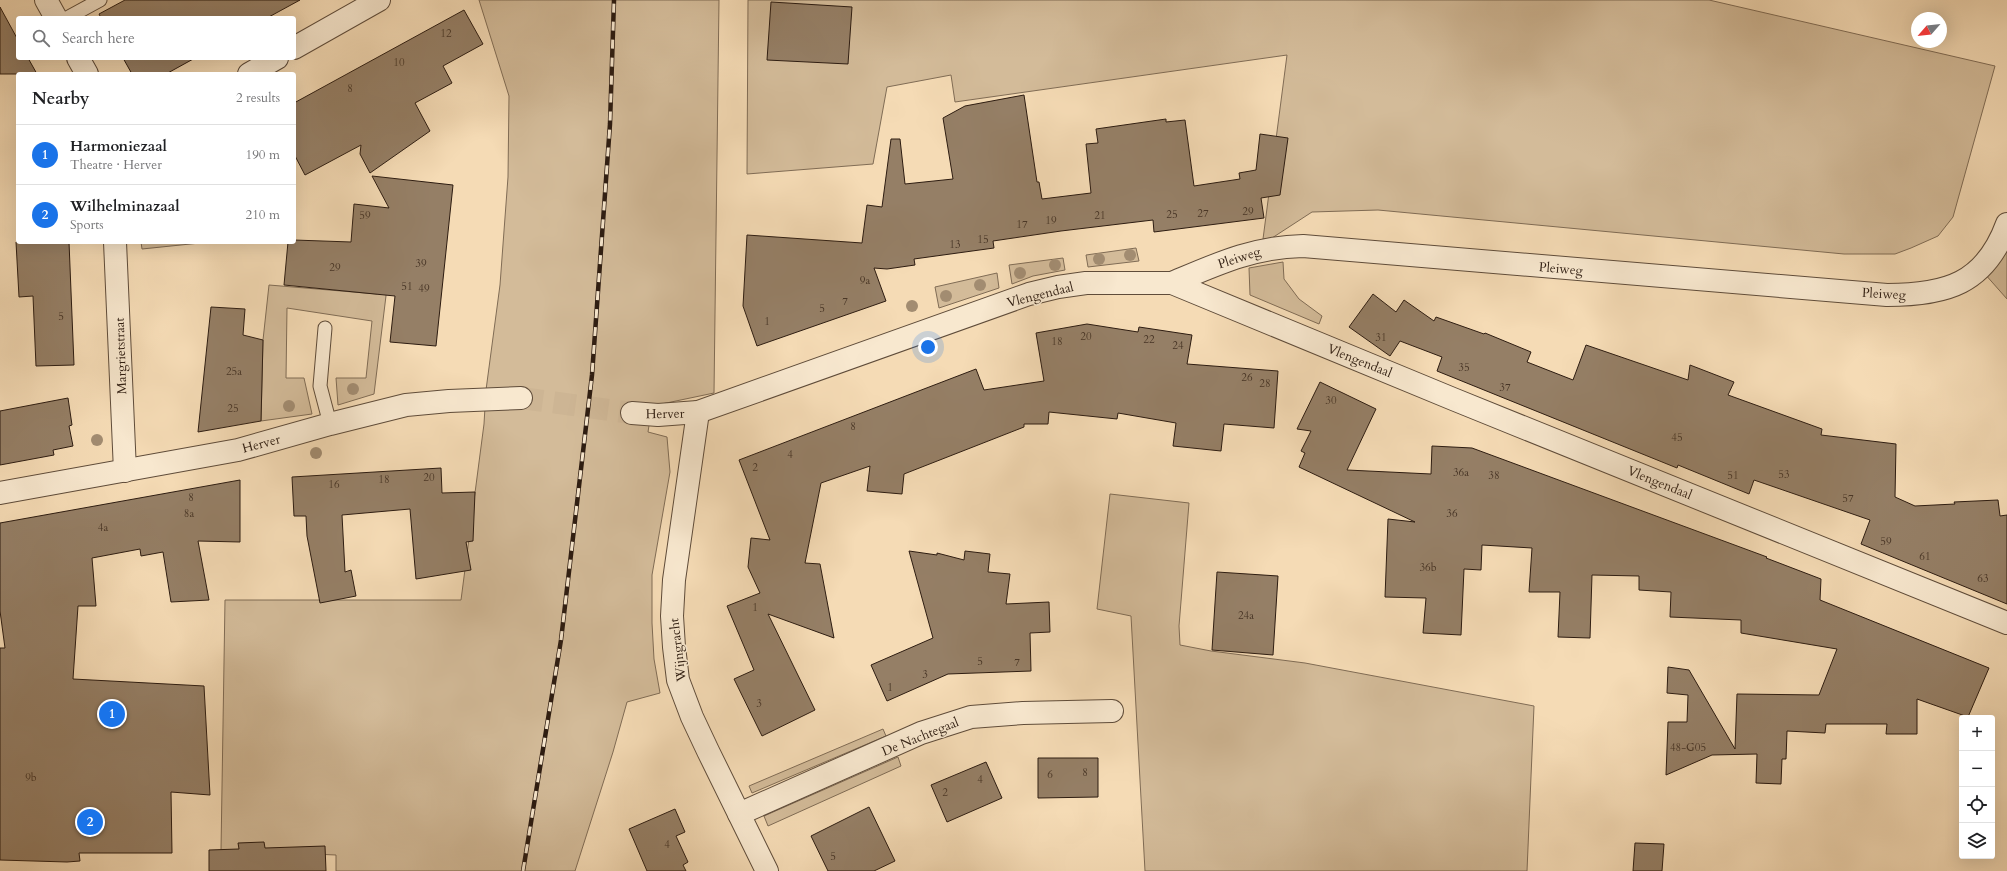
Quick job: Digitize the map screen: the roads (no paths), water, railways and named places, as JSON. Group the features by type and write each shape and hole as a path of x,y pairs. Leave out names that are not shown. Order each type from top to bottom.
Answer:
{"street":[{"path":"46,0 55,16"},
{"path":"296,47 380,0"},
{"path":"79,60 86,72"},
{"path":"252,72 274,60"},
{"name":"Pleiweg","path":"1172,283 1229,259 1261,249 1303,246 1887,295 1926,294 1954,285 1976,272 1984,264 1999,243 2007,224"},
{"name":"Margrietstraat","path":"115,244 125,471"},
{"name":"Vlengendaal","path":"698,412 1036,292 1058,286 1086,283 1172,283 1453,399 2007,622"},
{"name":"Herver","path":"0,493 238,450 384,410 428,402 521,398"},
{"name":"Herver","path":"632,413 658,415 698,412"},
{"name":"Wijngracht","path":"698,412 674,580 672,616 678,680 692,717 767,871"},
{"name":"De Nachtegaal","path":"739,814 921,733 971,717 1022,712 1112,711"}],"lane":[{"path":"71,16 100,0"},
{"path":"325,328 320,386 330,424"}],"tunnel":[{"path":"521,398 632,413"}],"railway":[{"path":"523,871 561,640 592,375 610,124 614,0"}],"place":[{"name":"Harmoniezaal","path":"112,714"},
{"name":"Wilhelminazaal","path":"90,822"}]}
